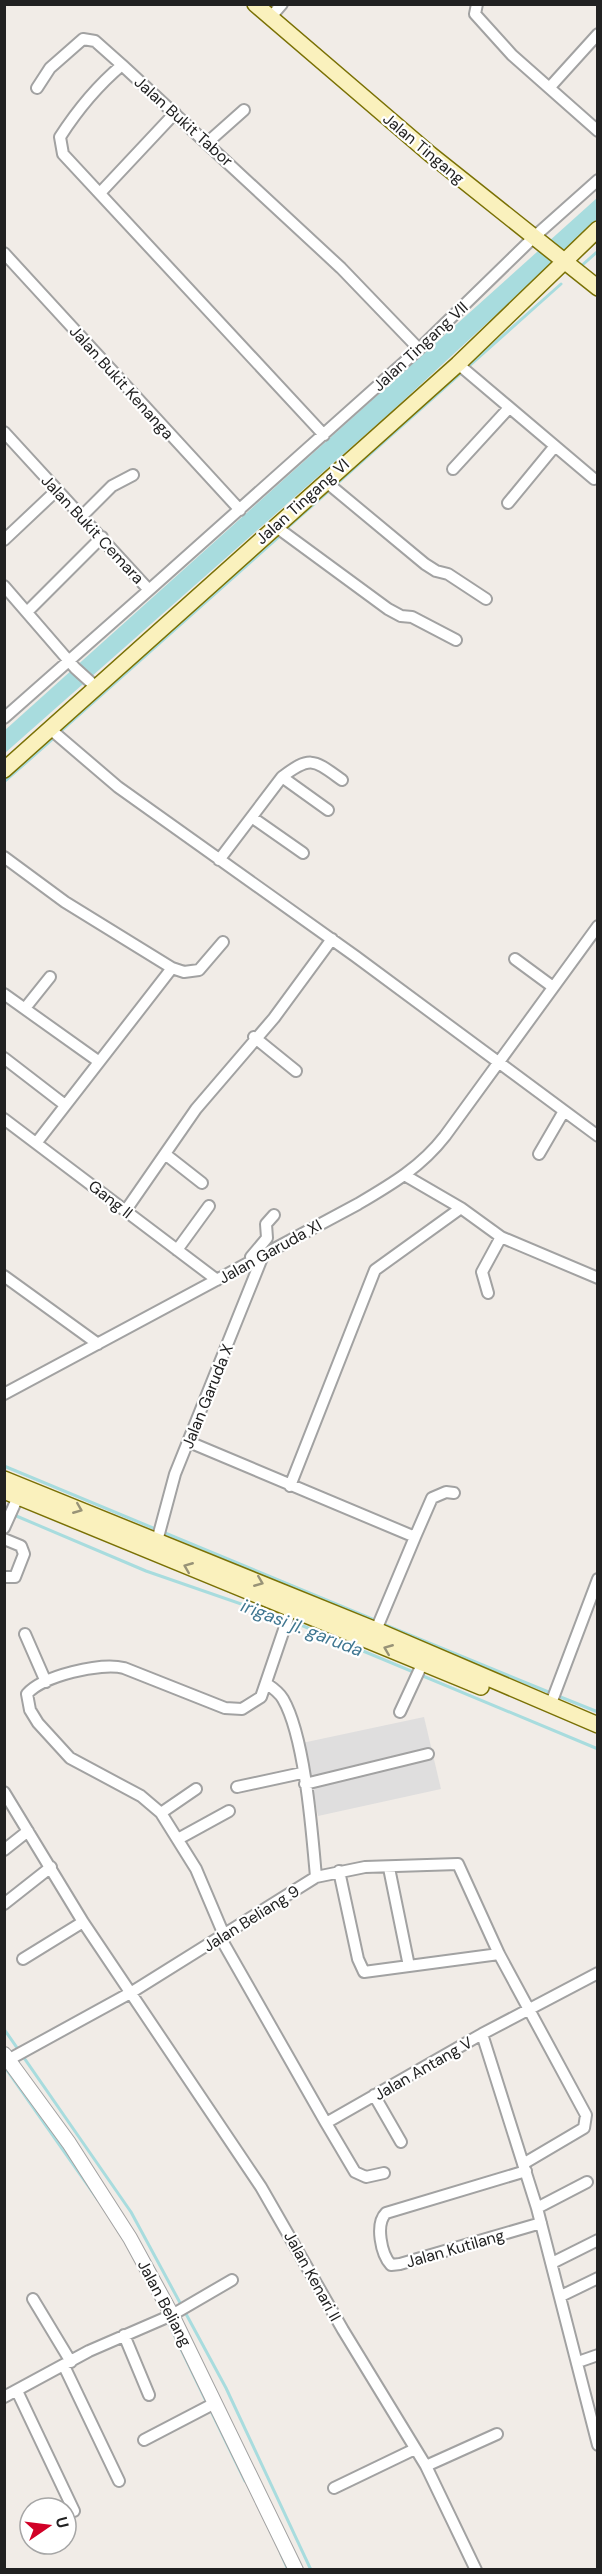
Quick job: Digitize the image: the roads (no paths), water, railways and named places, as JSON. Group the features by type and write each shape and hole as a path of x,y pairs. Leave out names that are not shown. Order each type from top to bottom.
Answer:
{"main road":[{"name":"Jalan Tingang","path":"255,4 430,154 597,288"},
{"name":"Jalan Tingang VI","path":"4,770 91,684 275,526 458,364 560,258 597,229"},
{"path":"4,1479 376,1630 420,1666 550,1706 597,1725"},
{"path":"11,1503 289,1619 420,1666 597,1736"}],"street":[{"path":"270,18 282,4"},
{"path":"477,4 475,14 512,55 597,131"},
{"path":"550,87 597,34"},
{"path":"38,88 50,68 83,39 95,41 122,64"},
{"name":"Jalan Bukit Tabor","path":"324,435 63,154 60,137 87,99 122,64 341,268 419,349"},
{"path":"208,142 244,111"},
{"path":"100,193 175,113"},
{"name":"Jalan Tingang VII","path":"240,510 539,241 597,180"},
{"name":"Jalan Bukit Kenanga","path":"4,253 240,510"},
{"path":"458,364 594,479"},
{"path":"453,469 508,408"},
{"name":"Jalan Bukit Cemara","path":"4,432 83,515 149,590 240,510"},
{"path":"508,502 555,446"},
{"path":"83,515 112,486 134,475"},
{"path":"325,481 425,564 436,571 448,574 486,599"},
{"path":"4,540 57,490"},
{"path":"275,526 388,609 401,616 412,617 456,640"},
{"path":"27,612 102,537"},
{"path":"4,586 91,684"},
{"path":"4,718 73,664 149,590"},
{"path":"49,728 118,788 332,939 597,1136"},
{"path":"219,860 282,777 305,761 317,762 342,780"},
{"path":"282,777 328,810"},
{"path":"253,818 303,853"},
{"path":"4,857 65,902 172,968 184,972 199,970 223,942"},
{"name":"Jalan Garuda XI","path":"4,1394 406,1176 434,1151 597,926"},
{"path":"126,1210 195,1109 254,1037 274,1018 332,939"},
{"path":"515,959 553,987"},
{"path":"37,1142 172,968"},
{"path":"26,1007 50,977"},
{"path":"4,994 26,1007 98,1061"},
{"path":"254,1037 296,1071"},
{"path":"4,1058 65,1105"},
{"path":"539,1154 564,1111"},
{"name":"Gang II","path":"4,1119 217,1280"},
{"path":"165,1154 202,1183"},
{"path":"406,1176 460,1208 501,1237 597,1278"},
{"path":"177,1250 209,1206"},
{"path":"290,1486 375,1270 383,1262 434,1230 460,1208"},
{"path":"243,1266 267,1238 266,1224 274,1215"},
{"path":"488,1293 482,1272 501,1237"},
{"name":"Jalan Garuda X","path":"157,1541 171,1485 264,1253"},
{"path":"4,1276 98,1344"},
{"path":"189,1442 415,1537"},
{"path":"376,1630 432,1498 441,1492 454,1493"},
{"path":"4,1528 11,1503"},
{"path":"4,1539 21,1546 24,1554 16,1576 4,1577"},
{"path":"550,1706 597,1579"},
{"path":"289,1619 267,1684 258,1701 236,1710 115,1666 96,1666 46,1682 28,1691 27,1700 38,1723 59,1748 85,1768 141,1796 161,1813 196,1869 222,1936 326,2123 356,2172 366,2177 384,2173"},
{"path":"25,1634 46,1682"},
{"path":"400,1712 420,1666"},
{"name":"Jalan Beliang 9","path":"6,2057 132,1992 316,1877 303,1778 291,1716 281,1696 267,1684"},
{"path":"237,1786 303,1778 428,1754"},
{"path":"161,1813 196,1789"},
{"name":"Jalan Kenari II","path":"4,1792 83,1922 261,2187 426,2466 476,2570"},
{"path":"178,1839 229,1811"},
{"path":"4,1850 28,1831"},
{"path":"316,1877 365,1867 458,1864 499,1954 585,2115 584,2128 524,2167"},
{"path":"4,1904 51,1867"},
{"path":"389,1868 409,1966"},
{"path":"339,1871 361,1968 369,1973 499,1954"},
{"path":"23,1959 83,1922"},
{"name":"Jalan Antang V","path":"326,2123 483,2034 597,1973"},
{"path":"483,2034 537,2208 578,2362 597,2445"},
{"name":"Jalan Beliang","path":"6,2057 103,2195 172,2315 296,2570"},
{"path":"374,2096 400,2142"},
{"name":"Jalan Kutilang","path":"524,2167 386,2213 379,2223 379,2229 387,2260 391,2265 400,2264 541,2223"},
{"path":"537,2208 587,2182"},
{"path":"552,2263 597,2240"},
{"path":"561,2296 597,2278"},
{"path":"4,2397 124,2335 172,2315 232,2280"},
{"path":"33,2299 68,2364 119,2481"},
{"path":"124,2335 149,2395"},
{"path":"578,2362 597,2355"},
{"path":"16,2391 67,2496"},
{"path":"144,2440 215,2403"},
{"path":"426,2466 497,2434"},
{"path":"334,2488 415,2449"}],"water":[{"path":"597,198 597,221 391,412 5,753 4,731"}],"waterway":[{"path":"579,268 598,251"},
{"path":"285,530 561,284"},
{"path":"60,732 281,535"},
{"path":"4,782 55,737"},
{"path":"4,1466 377,1621"},
{"name":"irigasi jl. garuda","path":"14,1515 146,1571 296,1623 598,1749"},
{"path":"383,1624 551,1693"},
{"path":"558,1696 598,1712"},
{"path":"4,2029 131,2212 226,2388 311,2570"},
{"path":"4,2066 98,2200"},
{"path":"167,2320 207,2403"},
{"path":"210,2409 245,2481"},
{"path":"281,2554 288,2570"}]}
